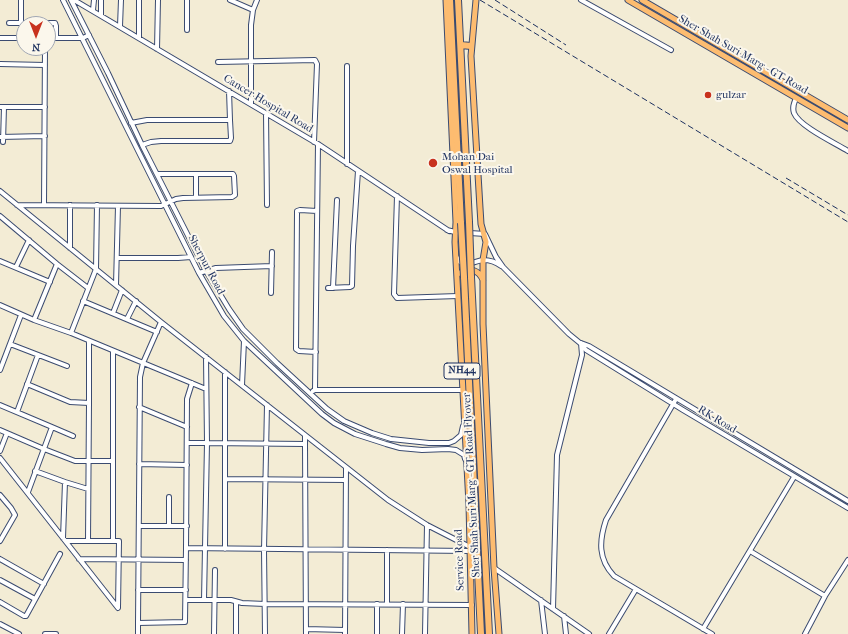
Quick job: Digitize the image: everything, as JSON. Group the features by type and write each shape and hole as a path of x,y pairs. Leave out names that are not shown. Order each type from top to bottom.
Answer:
{"highway":[{"name":"Sher Shah Suri Marg - GT Road Flyover","path":"450,0 451,50 461,223 461,277 481,634"},
{"name":"Sher Shah Suri Marg - GT Road Flyover","path":"458,0 489,634"},
{"path":"460,45 471,46"}],"main road":[{"path":"446,0 448,37 451,50 455,232"},
{"path":"476,0 471,46 481,224 484,234"},
{"name":"Sher Shah Suri Marg - GT Road","path":"628,0 848,128"},
{"name":"Sher Shah Suri Marg - GT Road","path":"642,0 848,120"},
{"name":"NH44","path":"455,232 456,256 461,277 458,296 466,462"},
{"name":"NH44","path":"484,234 486,249 483,260 483,324 494,568"},
{"path":"461,277 463,271 471,270 478,273 483,280"},
{"name":"Service Road","path":"466,462 472,634"},
{"path":"494,568 499,634"}],"street":[{"path":"21,0 21,16"},
{"name":"Sherpur Road","path":"63,0 199,273 224,316 244,342 328,419 345,429 372,440 400,448 422,450 456,450 464,455 466,462"},
{"name":"Sherpur Road","path":"71,0 194,248 233,315 255,342 335,416 361,428 391,439 449,443 461,435 464,424"},
{"name":"Cancer Hospital Road","path":"74,0 316,143 447,230"},
{"path":"93,10 94,0"},
{"path":"101,0 101,15"},
{"path":"120,26 121,0"},
{"path":"138,38 139,0"},
{"path":"157,49 158,0"},
{"path":"186,30 187,0"},
{"path":"230,0 253,10"},
{"path":"251,104 251,17 257,0"},
{"path":"581,0 671,50"},
{"path":"10,22 16,23"},
{"path":"56,38 82,38 89,35"},
{"path":"0,38 16,38"},
{"path":"44,205 45,56"},
{"path":"218,62 315,60 317,64 315,390"},
{"path":"0,64 45,66"},
{"path":"347,66 347,164"},
{"path":"142,145 161,141 230,141 229,91"},
{"path":"796,98 793,107 798,120 848,151"},
{"path":"4,142 2,137 2,107 45,107"},
{"path":"266,113 266,205"},
{"path":"131,123 147,120 230,120"},
{"path":"2,137 45,136"},
{"path":"337,200 331,288 352,286 358,171"},
{"path":"17,205 161,206 171,201 183,198 232,197 235,193 233,174 158,174"},
{"path":"196,174 196,197"},
{"path":"0,191 161,322 388,500 427,525 470,549"},
{"path":"397,196 394,294 397,298 458,296"},
{"path":"70,205 70,248"},
{"path":"71,333 96,268 97,205"},
{"path":"116,285 118,206"},
{"path":"316,352 299,351 296,349 297,211 317,211"},
{"path":"1,217 88,288"},
{"path":"0,224 1,217"},
{"path":"447,230 484,234 496,258 503,268"},
{"path":"447,230 452,235 455,242"},
{"path":"16,267 29,240"},
{"path":"188,251 194,248"},
{"path":"271,293 272,252"},
{"path":"456,256 459,261 465,264 483,260 493,262 503,268"},
{"path":"117,258 191,257"},
{"path":"0,261 50,282"},
{"path":"34,320 57,264"},
{"path":"199,273 221,267 272,266"},
{"name":"RK Road","path":"503,268 586,350 794,477 848,508"},
{"path":"113,313 122,290"},
{"path":"84,301 157,332"},
{"path":"128,320 136,301"},
{"path":"0,306 71,333 206,389"},
{"path":"0,370 21,315"},
{"path":"138,634 140,377 143,363 161,322"},
{"path":"88,541 89,341"},
{"path":"242,386 244,342"},
{"path":"250,347 255,342"},
{"path":"553,608 557,455 582,355 580,343"},
{"name":"RK Road","path":"580,343 589,346 848,501"},
{"path":"10,344 67,366"},
{"path":"113,541 114,351"},
{"path":"16,412 38,355"},
{"path":"204,600 207,443 206,357"},
{"path":"225,372 225,549"},
{"path":"138,623 184,623 186,620 187,399 192,383"},
{"path":"27,384 70,402 89,403"},
{"path":"305,399 315,390 463,390"},
{"path":"676,399 606,520 600,541 601,550 608,570 614,576 712,634"},
{"path":"0,405 73,436"},
{"path":"265,634 264,550 267,405"},
{"path":"139,407 187,427"},
{"path":"28,492 52,427"},
{"path":"0,430 75,461 113,461"},
{"path":"0,451 7,433"},
{"path":"305,436 306,632 345,632 346,468"},
{"path":"187,443 226,442 305,444"},
{"path":"422,442 422,450"},
{"path":"0,458 65,539 117,608 120,542 65,539"},
{"path":"139,464 187,465"},
{"path":"35,471 88,489"},
{"path":"703,629 794,477"},
{"path":"225,479 346,480"},
{"path":"65,482 65,539"},
{"path":"0,495 15,515 0,541"},
{"path":"169,497 169,526"},
{"path":"425,634 427,525"},
{"path":"139,526 186,526"},
{"path":"186,548 426,551 470,549"},
{"path":"387,550 387,604"},
{"path":"750,550 826,596"},
{"path":"0,602 25,616 36,599 60,554"},
{"path":"0,559 44,584"},
{"path":"79,559 186,560"},
{"path":"805,634 848,560"},
{"path":"494,568 589,634"},
{"path":"214,634 215,570"},
{"path":"0,580 36,599"},
{"path":"610,634 636,589"},
{"path":"138,590 186,590"},
{"path":"186,600 265,604 472,605"},
{"path":"541,600 545,634"},
{"path":"236,602 236,634"},
{"path":"377,604 377,634"},
{"path":"402,604 402,634"},
{"path":"564,616 566,634"},
{"path":"0,624 19,634"},
{"path":"45,634 56,634"}],"railway":[{"path":"480,0 848,222"},
{"path":"495,0 566,45"},
{"path":"786,178 848,215"}],"place":[{"name":"gulzar","path":"708,95"},
{"name":"Mohan Dai Oswal Hospital","path":"433,163"}]}
